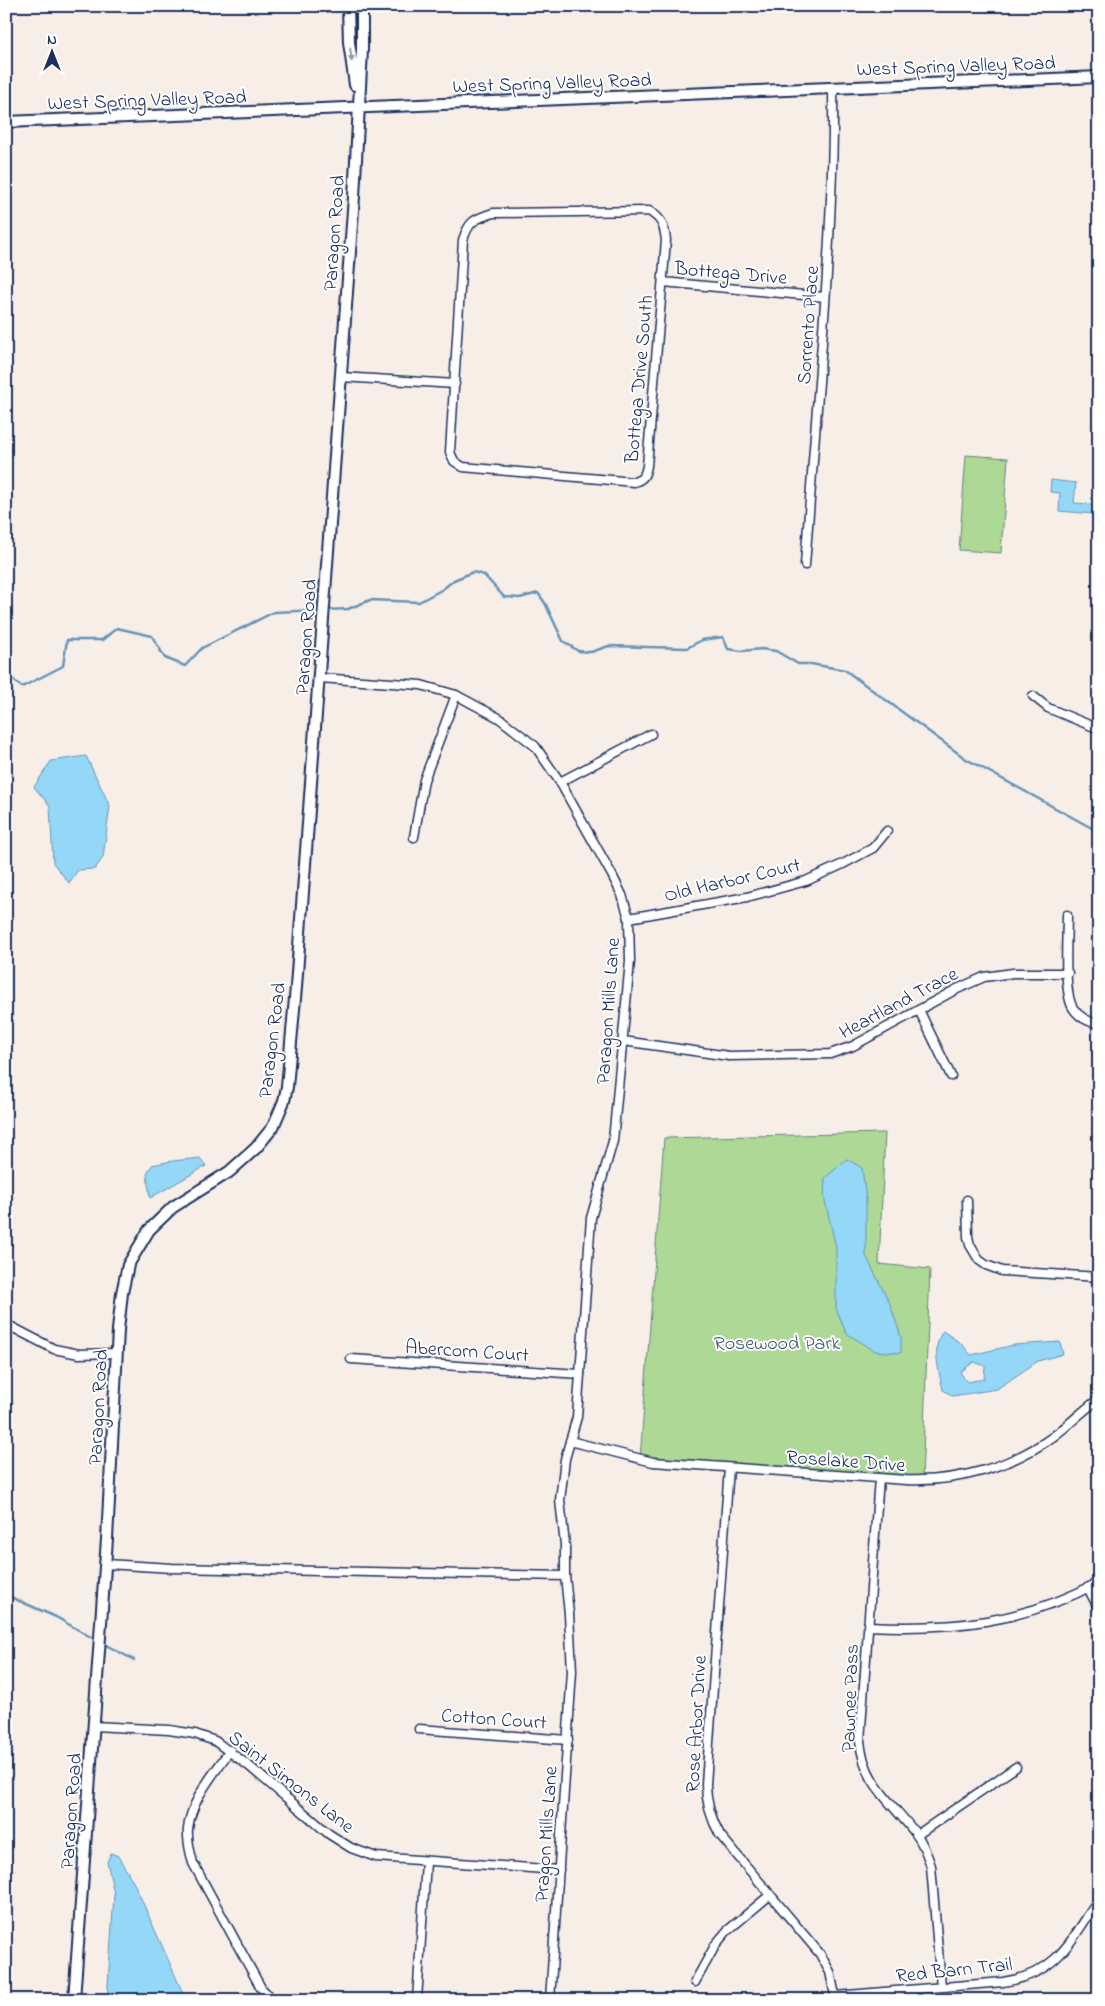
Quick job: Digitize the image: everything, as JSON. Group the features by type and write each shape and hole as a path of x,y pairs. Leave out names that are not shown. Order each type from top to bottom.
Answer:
{"street":[{"name":"Paragon Road","path":"348,6 350,42 358,106"},
{"name":"Paragon Road","path":"74,2000 106,1564 117,1353 122,1293 128,1265 149,1230 173,1206 221,1178 252,1152 273,1127 284,1101 287,1086 296,987 354,197 362,50 362,6"},
{"name":"West Spring Valley Road","path":"6,122 358,106 450,104 1099,77"},
{"name":"Sorrento Place","path":"804,564 825,297 834,146 833,88"},
{"path":"341,377 455,384 463,240 467,228 475,219 493,213 649,212 659,218 664,226 666,240 663,282"},
{"name":"Bottega Drive","path":"663,282 825,297"},
{"name":"Bottega Drive South","path":"455,384 450,452 454,461 463,467 634,482 642,480 646,474 647,466 663,282"},
{"name":"Paragon Mills Lane","path":"319,678 421,685 456,695 499,718 534,746 560,782 612,875 622,895 629,918 630,961 613,1141 592,1218 578,1417 566,1459 560,1500 565,1545 565,1576"},
{"path":"414,837 424,780 456,695"},
{"path":"1033,696 1048,708 1099,729"},
{"path":"560,782 651,734"},
{"name":"Old Harbor Court","path":"629,918 747,897 806,881 873,848 886,831"},
{"path":"1067,915 1068,993 1072,1007 1082,1017 1099,1024"},
{"name":"Heartland Trace","path":"623,1041 729,1056 820,1055 842,1051 854,1046 984,977 1013,972 1068,973"},
{"path":"919,1010 951,1076"},
{"path":"967,1200 970,1245 979,1260 986,1265 1002,1271 1099,1277"},
{"path":"6,1324 54,1349 79,1354 117,1353"},
{"name":"Abercorn Court","path":"351,1359 580,1374"},
{"name":"Roselake Drive","path":"570,1441 653,1462 922,1481 937,1480 966,1475 1002,1464 1047,1440 1099,1399"},
{"name":"Rose Arbor Drive","path":"729,1468 706,1796 713,1823 720,1835 820,1954 830,1972 836,1998"},
{"name":"Pawnee Pass","path":"879,1478 860,1742 864,1764 874,1784 917,1835 925,1848 933,1877 941,1986"},
{"path":"106,1564 181,1568 565,1576"},
{"name":"Pragon Mills Lane","path":"550,2000 572,1671 565,1576"},
{"path":"868,1626 939,1628 990,1621 1043,1606 1099,1582"},
{"path":"1088,1588 1099,1610"},
{"name":"Saint Simons Lane","path":"94,1726 195,1734 215,1741 230,1750 330,1834 351,1848 376,1857 559,1870"},
{"name":"Cotton Court","path":"419,1729 568,1740"},
{"path":"230,1750 201,1792 192,1810 188,1830 189,1846 193,1863 261,1988 273,2000"},
{"path":"917,1835 1016,1767"},
{"path":"417,2000 426,1862"},
{"path":"694,1982 716,1944 727,1931 770,1895"},
{"name":"Red Barn Trail","path":"836,1998 1016,1980 1037,1973 1059,1956 1099,1898"}],"green space":[{"path":"966,455 1008,458 1001,553 959,550"},
{"name":"Rosewood Park","path":"885,1133 879,1264 930,1269 922,1481 640,1459 664,1138"}],"water":[{"path":"1051,480 1076,483 1074,503 1094,504 1093,514 1059,511 1060,493 1050,492"},
{"path":"86,756 110,806 103,857 95,869 78,870 69,883 53,863 50,806 34,787 51,761"},
{"path":"200,1158 206,1166 150,1198 147,1174 152,1165"},
{"path":"847,1159 862,1168 866,1199 866,1256 890,1304 901,1337 901,1353 875,1351 846,1333 836,1308 836,1247 824,1197 825,1178"},
{"path":"943,1331 962,1344 971,1355 1014,1345 1060,1342 1063,1354 1038,1361 997,1389 953,1396 943,1390 941,1383 937,1359 939,1337","holes":["974,1362 985,1366 984,1379 967,1382 960,1372"]},
{"path":"111,1853 118,1856 135,1885 186,2000 107,2000 114,1894 107,1862"}],"waterway":[{"path":"326,610 348,609 370,600 419,602 443,589 454,580 473,572 484,575 504,597 520,598 538,593 545,603 563,641 578,651 591,652 609,646 687,648 702,640 723,637 728,649 776,651 798,664 811,664 845,670 966,759 1099,832"},
{"path":"6,674 22,687 63,666 67,640 102,640 117,628 152,636 165,658 185,666 202,648 274,612 320,610"},
{"path":"6,1595 56,1617 96,1640"},
{"path":"104,1644 134,1660"}]}
